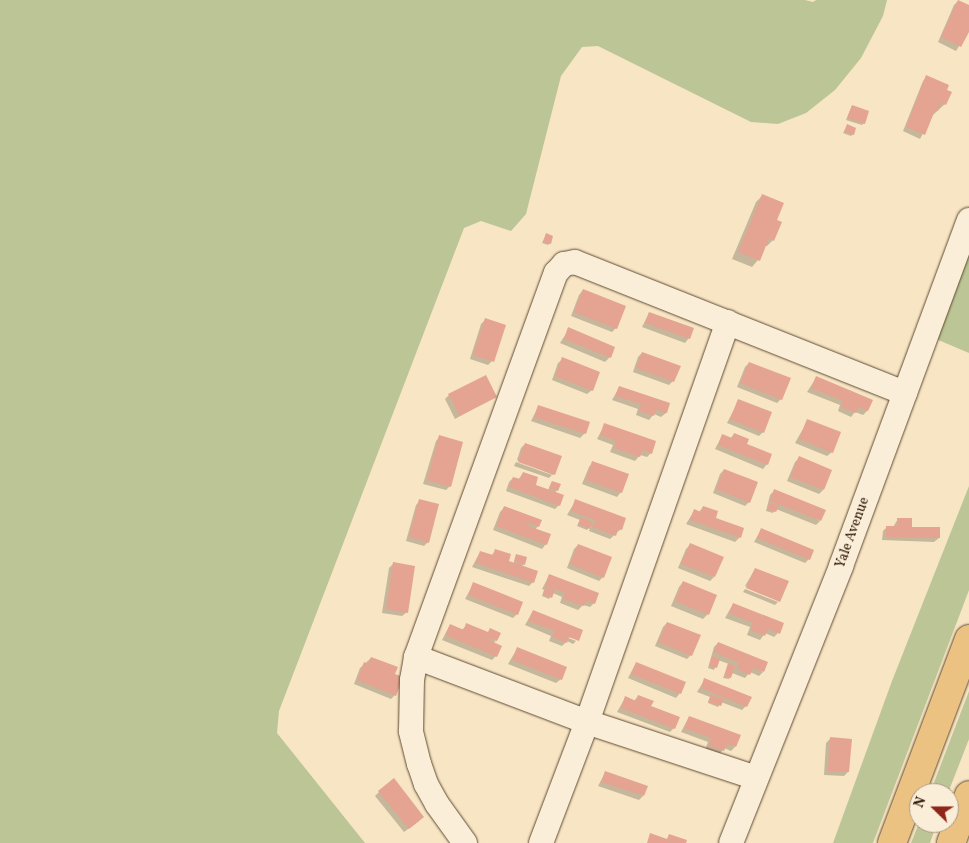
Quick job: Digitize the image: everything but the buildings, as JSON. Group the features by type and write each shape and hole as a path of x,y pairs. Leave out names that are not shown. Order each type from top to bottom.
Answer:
{"highway":[{"path":"892,843 969,639"},
{"path":"951,843 969,795"}],"street":[{"name":"Yale Avenue","path":"731,843 841,566 969,220"},
{"path":"465,843 426,784 414,747 410,715 412,680 416,657 556,273 564,264 575,262 905,393"},
{"path":"541,843 587,722 728,322"},
{"path":"416,657 587,722 756,778"}],"green space":[{"path":"0,0 805,0 813,2 816,0 887,0 883,16 861,58 835,90 806,113 778,124 751,122 598,46 582,47 561,76 526,214 511,231 481,221 464,228 279,711 277,733 365,843 0,843"},
{"path":"969,247 969,353 936,339"},
{"path":"969,486 969,590 873,843 833,843 892,681"},
{"path":"969,691 969,739 952,783 934,783"},
{"path":"915,833 934,833 930,843 911,843"}]}
